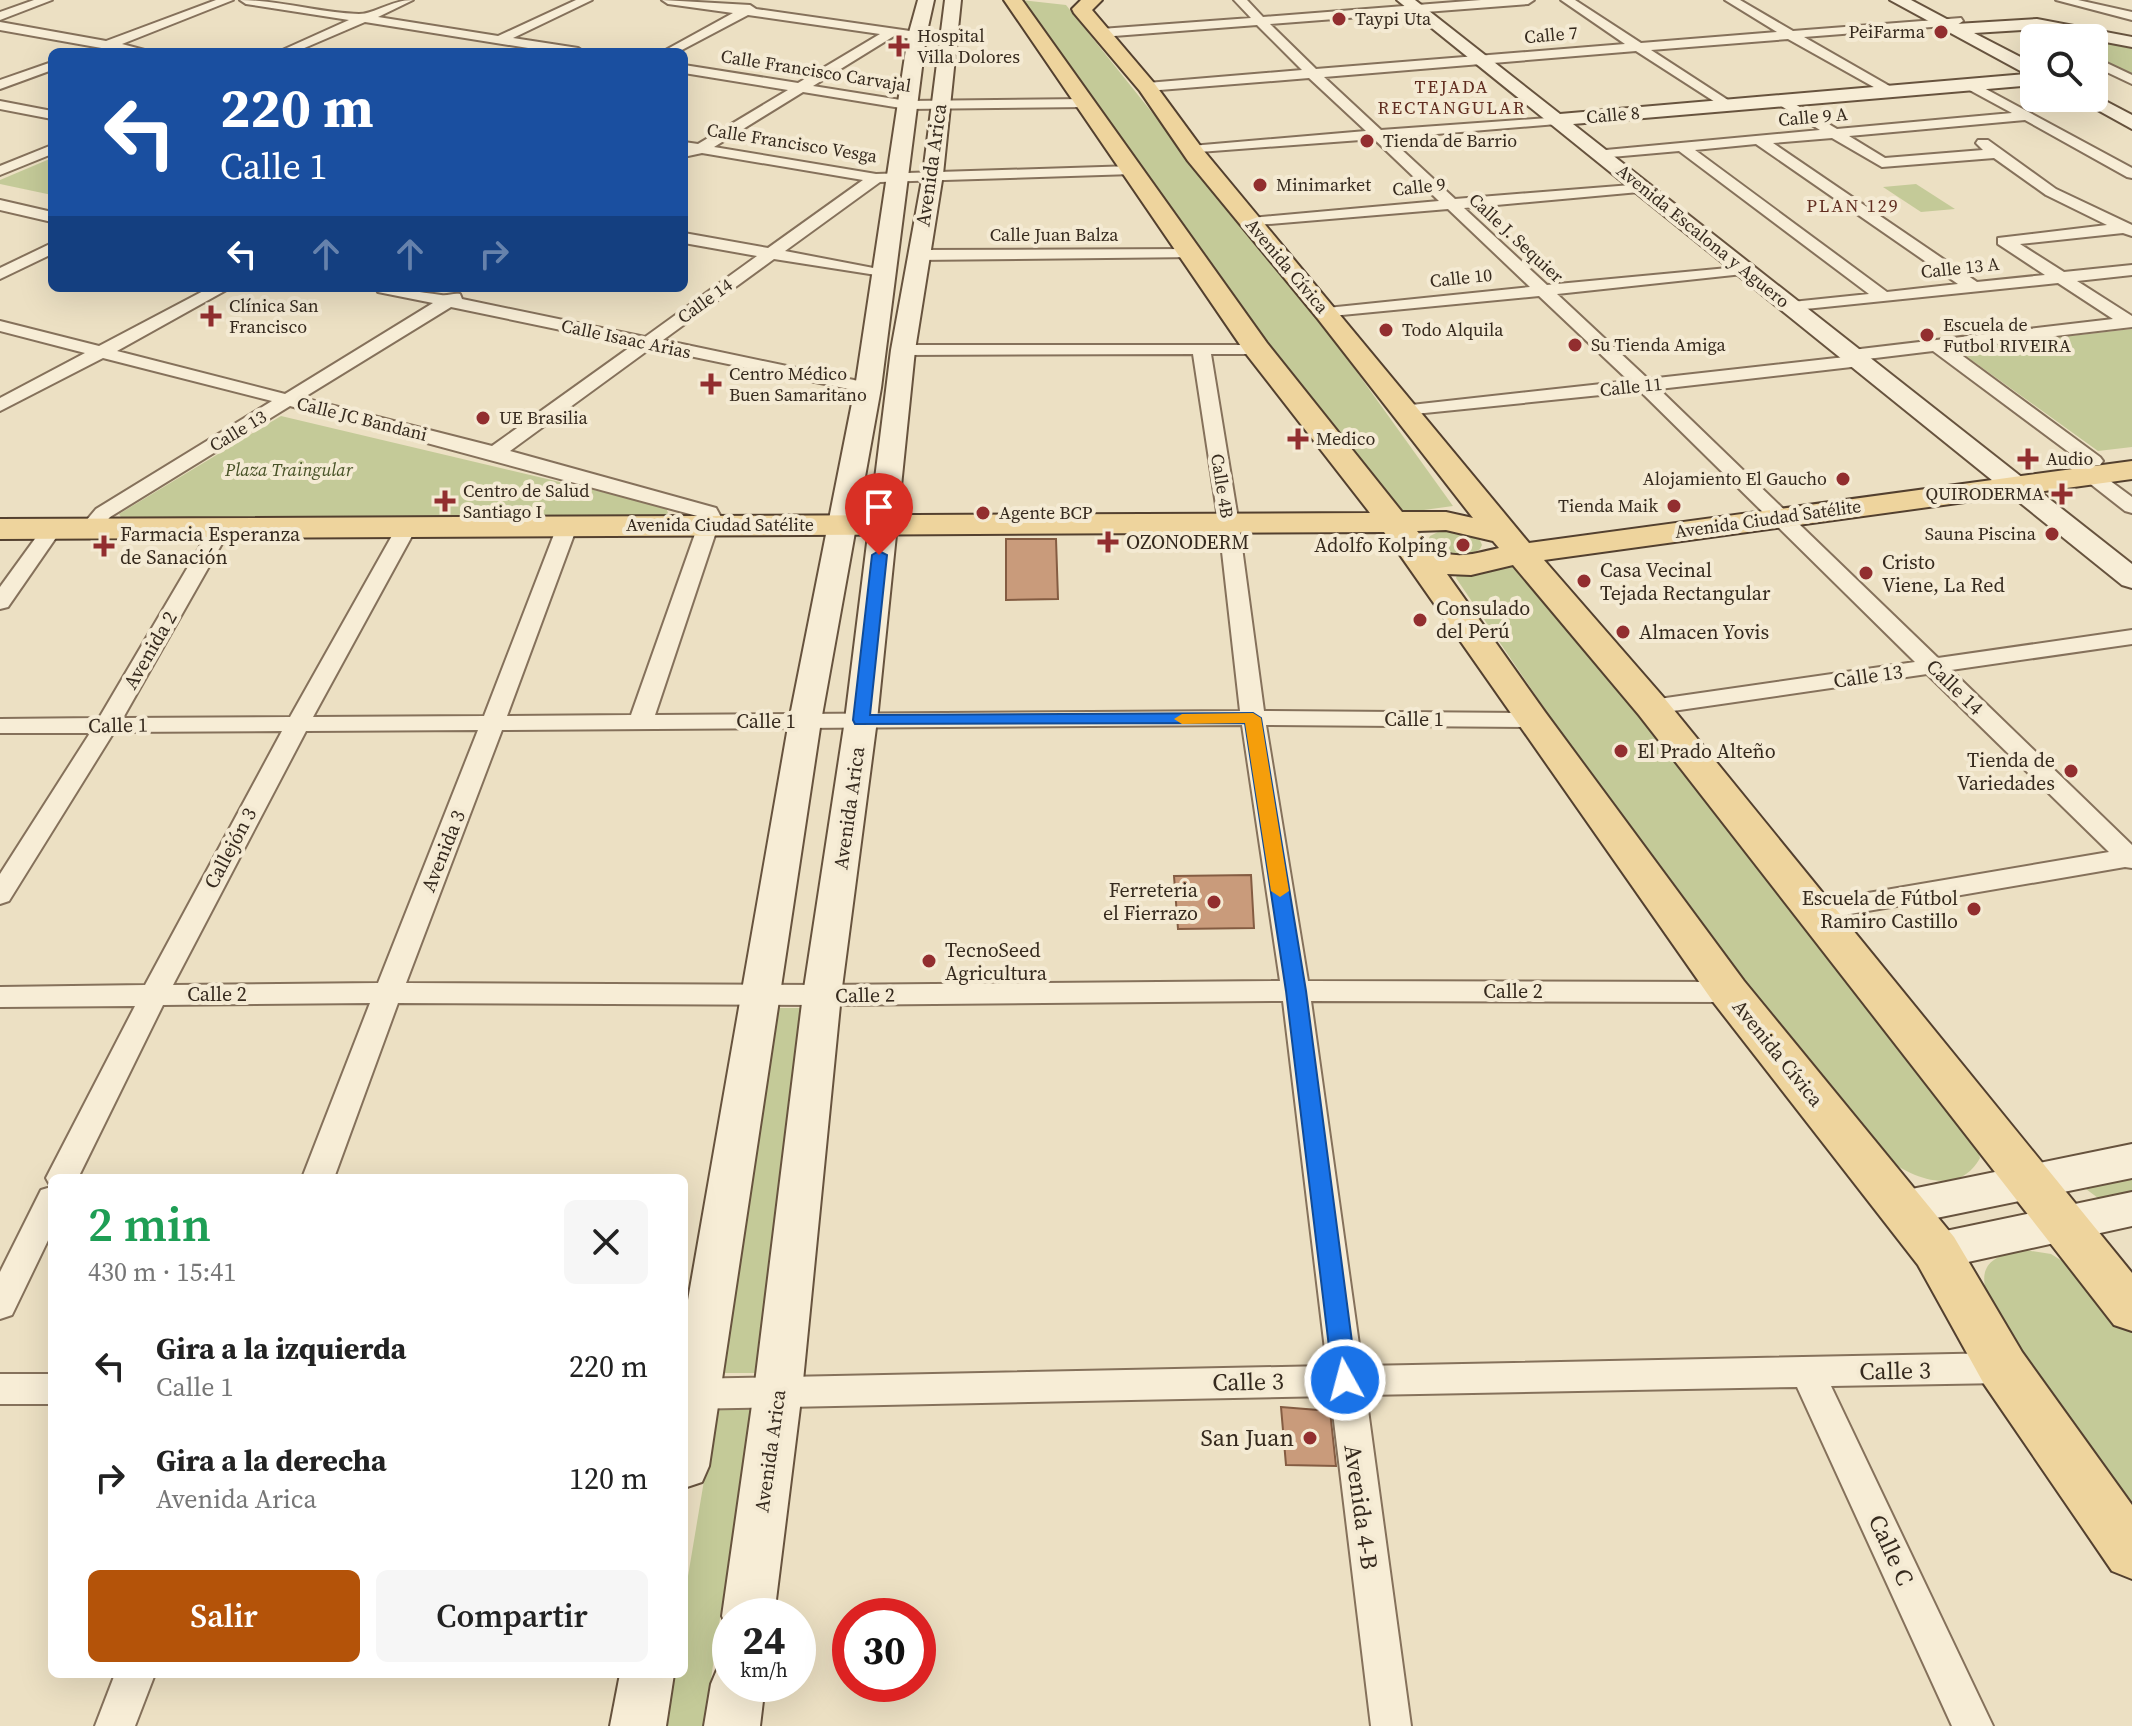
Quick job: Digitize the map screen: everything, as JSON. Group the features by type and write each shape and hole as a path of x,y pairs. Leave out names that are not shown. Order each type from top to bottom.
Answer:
{"main road":[{"path":"1013,0 1257,349 1392,523"},
{"path":"1063,0 1095,0"},
{"name":"Avenida Cívica","path":"1095,0 1081,9 1147,87 1191,150 1327,313 1402,412 1652,707 2132,1310"},
{"path":"2086,467 2132,456"},
{"path":"2086,467 2132,470"},
{"name":"Avenida Ciudad Satélite","path":"1420,556 1456,566 1513,543 1773,511 2086,467"},
{"name":"Avenida Ciudad Satélite","path":"0,529 568,524 882,527 1446,521 1513,543"},
{"name":"Avenida Cívica","path":"1392,523 1420,556 1444,596 1729,992 1936,1251 2003,1368 2132,1552"}],"street":[{"path":"0,16 46,0"},
{"path":"98,48 227,0"},
{"path":"246,0 552,48"},
{"path":"293,48 407,0"},
{"path":"482,48 586,0"},
{"path":"668,0 904,34"},
{"path":"676,48 767,0"},
{"name":"Avenida Arica","path":"924,104 904,34 926,0"},
{"name":"Avenida Arica","path":"688,1419 763,994 805,721 868,388 883,274 903,176 953,0"},
{"name":"Calle J. Sequier","path":"1240,0 1312,73 1379,133 1773,511"},
{"path":"1101,33 1411,4 1528,0"},
{"path":"1567,0 1726,105"},
{"path":"1731,0 1888,91"},
{"path":"1898,0 2020,55"},
{"path":"1917,0 2020,63"},
{"path":"2062,0 2132,16"},
{"name":"Avenida Escalona y Aguero","path":"1411,4 2132,579"},
{"path":"1990,10 2019,24"},
{"path":"1956,25 2063,27 2132,42"},
{"name":"Calle 7","path":"1147,87 1791,34 1956,25"},
{"path":"0,26 123,48"},
{"path":"692,148 904,34"},
{"path":"0,85 48,67"},
{"path":"2108,68 2132,80"},
{"name":"Calle Francisco Carvajal","path":"688,70 799,89 924,104 1086,103"},
{"name":"Calle 8","path":"1191,150 2020,80"},
{"path":"1969,84 2132,174"},
{"path":"2108,98 2132,111"},
{"path":"1783,101 1882,163 1996,153"},
{"path":"0,105 48,114"},
{"path":"2108,110 2132,123"},
{"name":"Calle 9 A","path":"1600,154 2028,116"},
{"path":"1958,123 2051,192 2128,230"},
{"path":"1759,140 1974,287"},
{"path":"1682,147 1884,297"},
{"name":"Calle Francisco Vesga","path":"692,148 903,176 1133,170"},
{"path":"0,171 48,151"},
{"name":"Avenida Arica","path":"750,1598 778,1391 822,995 861,720 903,350 917,255 903,176"},
{"name":"Calle 14","path":"495,453 769,255 903,176"},
{"name":"Calle 9","path":"1251,223 1639,187"},
{"path":"0,205 48,216"},
{"path":"2128,230 2004,241 2130,322"},
{"path":"688,239 883,274"},
{"path":"0,274 48,250"},
{"name":"Calle Juan Balza","path":"917,255 1191,254"},
{"name":"Calle 10","path":"1327,313 1743,269"},
{"name":"Calle 13 A","path":"1792,307 2132,270"},
{"path":"0,405 214,292"},
{"name":"Calle Isaac Arias","path":"403,292 868,388"},
{"name":"Calle 13","path":"90,528 103,513 465,292"},
{"name":"Calle 11","path":"1402,412 1644,385 2130,322"},
{"name":"Calle JC Bandani","path":"0,326 701,507 711,517 709,525"},
{"path":"1936,345 2132,507"},
{"path":"903,350 1257,349"},
{"name":"Calle 4B","path":"1201,350 1229,525 1253,718"},
{"name":"Calle 14","path":"1773,511 2131,858"},
{"name":"Avenida 3","path":"319,1174 385,993 495,722 568,524"},
{"name":"Callejón 3","path":"64,1174 153,994 296,723 408,525"},
{"path":"641,721 709,525"},
{"name":"Avenida 2","path":"0,895 107,725 222,526"},
{"path":"0,602 52,529"},
{"name":"Calle 13","path":"1652,707 2132,637"},
{"name":"Calle 1","path":"0,726 1253,718 1532,720"},
{"name":"Avenida 4-B","path":"1253,718 1296,991 1391,1726"},
{"name":"Calle 14","path":"1815,911 2131,858"},
{"name":"Calle 2","path":"0,997 385,993 1729,992"},
{"path":"1902,1208 2132,1161"},
{"path":"0,1305 48,1207"},
{"path":"1936,1251 2132,1209"},
{"name":"Calle 3","path":"690,1395 2003,1368"},
{"name":"Calle C","path":"1808,1373 1973,1726"},
{"path":"0,1389 48,1389"},
{"path":"115,1726 133,1678"},
{"path":"638,1726 646,1678"},
{"path":"732,1726 735,1702"}],"green space":[{"path":"1021,0 1066,5 1331,336 1453,506 1402,513 1389,510"},
{"path":"2108,41 2132,45 2132,76 2108,64"},
{"path":"48,160 48,194 0,184 0,180"},
{"path":"1916,184 1955,209 1921,212 1883,187"},
{"path":"2132,329 2132,447 2098,451 1956,349"},
{"name":"Plaza Traingular","path":"281,416 666,507 668,513 659,519 122,519 119,514"},
{"path":"1446,528 1478,536 1482,545 1480,549 1459,556 1438,551 1428,540"},
{"name":"El Prado Alteño","path":"1509,565 1524,569 1972,1133 1980,1158 1971,1170 1959,1178 1933,1180 1906,1171 1882,1155 1715,960 1456,578 1458,572"},
{"path":"776,1008 804,1008 758,1373 724,1373"},
{"path":"2132,1177 2132,1191 2098,1198 2086,1189 2087,1186"},
{"path":"2025,1250 2051,1254 2075,1269 2096,1286 2132,1332 2132,1507 1994,1313 1985,1288 1986,1270 1998,1257"},
{"path":"717,1403 752,1403 723,1598 712,1598 712,1672 704,1726 663,1726 671,1678 688,1678 688,1576"}],"building":[{"path":"1006,539 1056,539 1058,599 1006,600"},
{"name":"Ferreteria el Fierrazo","path":"1251,875 1254,928 1178,929 1174,876"},
{"name":"San Juan","path":"1281,1407 1330,1411 1336,1466 1286,1465"}],"slow traffic":[{"path":"1182,719 1253,718 1280,891"}],"place":[{"name":"Taypi Uta","path":"1339,19"},
{"name":"PeiFarma","path":"1941,32"},
{"name":"Hospital Villa Dolores","path":"899,46"},
{"name":"Tienda de Barrio","path":"1367,141"},
{"name":"Minimarket","path":"1260,185"},
{"name":"Clínica San Francisco","path":"211,316"},
{"name":"Todo Alquila","path":"1386,330"},
{"name":"Escuela de Futbol RIVEIRA","path":"1927,335"},
{"name":"Su Tienda Amiga","path":"1575,345"},
{"name":"Centro Médico Buen Samaritano","path":"711,384"},
{"name":"UE Brasilia","path":"483,418"},
{"name":"Medico","path":"1298,439"},
{"name":"Audio","path":"2028,459"},
{"name":"Alojamiento El Gaucho","path":"1843,479"},
{"name":"QUIRODERMA","path":"2062,494"},
{"name":"Centro de Salud Santiago I","path":"445,501"},
{"name":"Tienda Maik","path":"1674,506"},
{"name":"Agente BCP","path":"983,513"},
{"name":"Sauna Piscina","path":"2052,534"},
{"name":"OZONODERM","path":"1108,542"},
{"name":"Adolfo Kolping","path":"1463,545"},
{"name":"Farmacia Esperanza de Sanación","path":"104,546"},
{"name":"Cristo Viene, La Red","path":"1866,573"},
{"name":"Casa Vecinal Tejada Rectangular","path":"1584,581"},
{"name":"Consulado del Perú","path":"1420,620"},
{"name":"Almacen Yovis","path":"1623,632"},
{"name":"El Prado Alteño","path":"1621,751"},
{"name":"Tienda de Variedades","path":"2071,771"},
{"name":"Ferreteria el Fierrazo","path":"1214,902"},
{"name":"Escuela de Fútbol Ramiro Castillo","path":"1974,909"},
{"name":"TecnoSeed Agricultura","path":"929,961"},
{"name":"San Juan","path":"1310,1438"}],"district":[{"name":"TEJADA RECTANGULAR","path":"1452,97"},
{"name":"PLAN 129","path":"1853,206"}],"route":[{"path":"879,555 861,720 1253,718 1296,991 1345,1380"}]}
